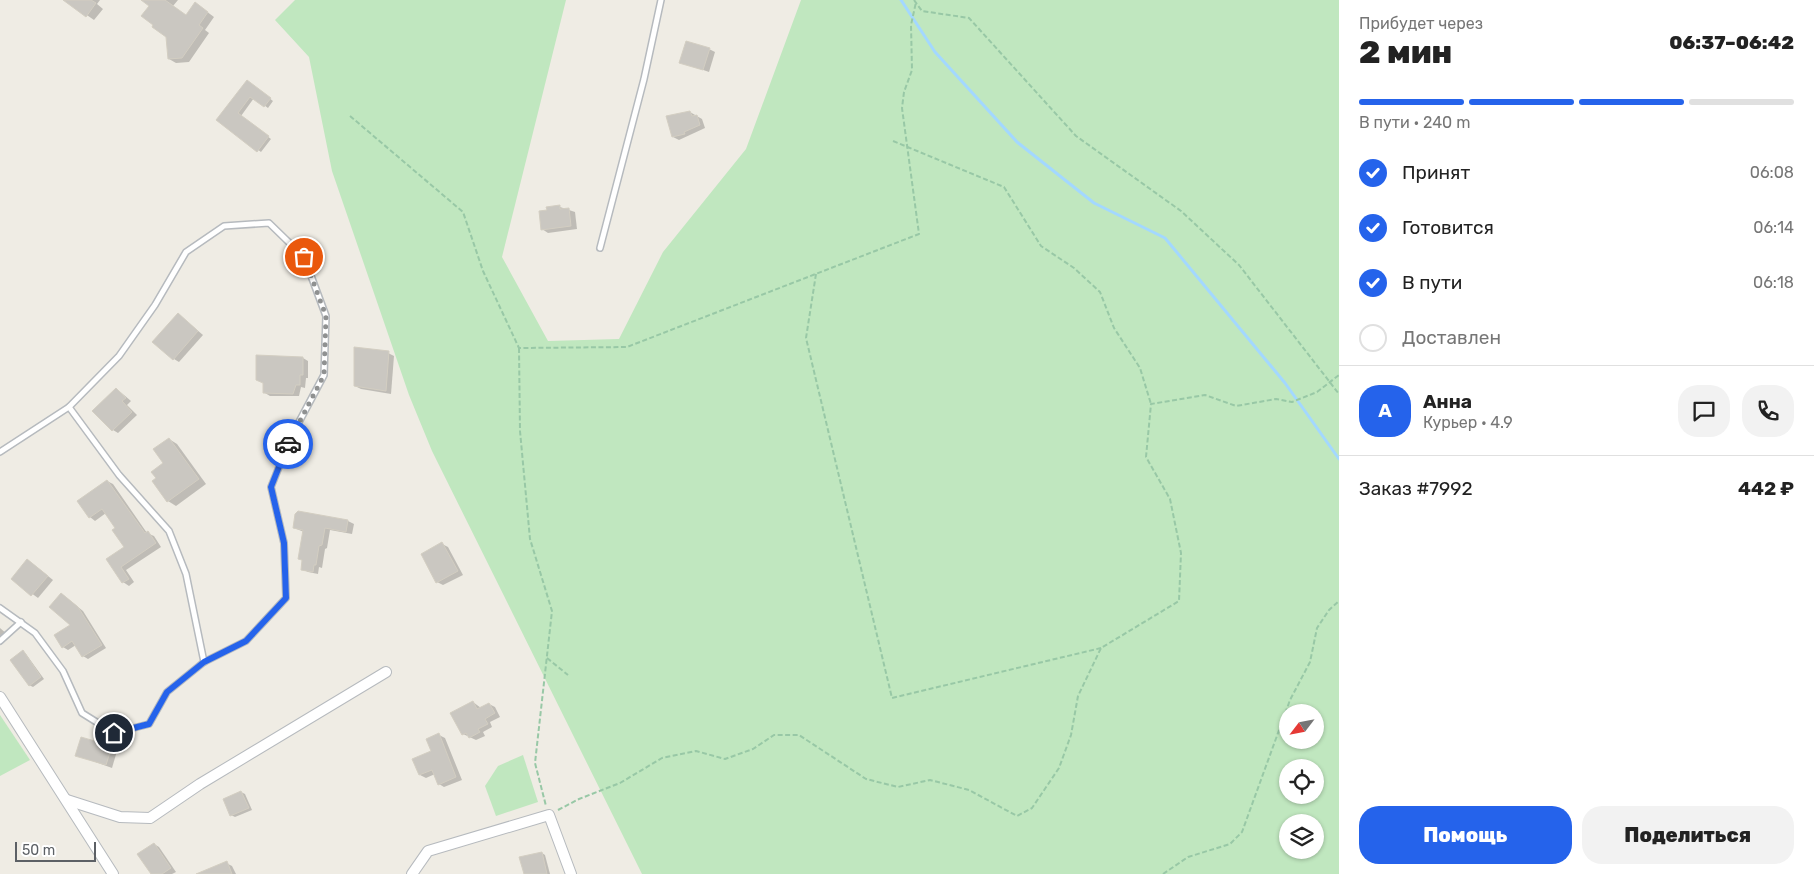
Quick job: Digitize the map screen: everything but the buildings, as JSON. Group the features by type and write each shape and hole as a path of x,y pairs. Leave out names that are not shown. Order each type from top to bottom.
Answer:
{"street":[{"path":"67,800 120,816 150,818 200,784 386,672"},
{"path":"0,697 113,874"},
{"path":"412,874 428,851 549,815 571,874"}],"lane":[{"path":"600,248 644,79 661,0"},
{"path":"0,452 69,407 118,356 155,305 186,252 224,226 269,223 304,257 326,316 324,375 291,437 271,487 284,543 286,598 246,641 204,662 167,692 149,724 114,733 82,713 63,670 36,633 0,608"},
{"path":"69,407 119,475 169,531 186,574 204,662"},
{"path":"0,641 21,622"}],"path":[{"path":"519,348 627,347 919,234 902,108 904,92 912,70 911,25 915,1"},
{"path":"915,1 922,11 969,18 1076,136 1181,211 1239,265 1339,394"},
{"path":"350,116 463,212 482,271 519,348 520,431 530,539 552,611 535,763 549,815 579,799 620,783 662,758 696,751 725,758 753,749 774,735 799,735 866,779 898,787 930,780 969,790 1017,816 1032,808 1059,768 1072,734 1078,696 1101,648"},
{"path":"816,274 806,338 892,698 1101,648 1179,600 1180,553 1170,498 1146,457 1151,404 1140,368 1114,328 1100,292 1074,268 1041,246 1004,186 893,141"},
{"path":"1151,404 1205,395 1236,406 1276,399 1292,402 1317,392 1339,375"},
{"path":"1163,874 1188,857 1230,844 1242,832 1290,700 1310,662 1317,628 1329,610 1339,601"},
{"path":"547,658 568,675"}],"green space":[{"path":"295,0 566,0 502,257 548,341 619,339 663,252 746,149 801,0 1339,0 1339,874 642,874 432,451 409,395 332,171 309,57 275,20"},
{"path":"0,715 30,760 0,776"},
{"path":"523,755 538,802 496,816 485,786 498,766"}],"waterway":[{"path":"901,0 935,52 1017,142 1094,203 1165,238 1285,383 1339,459"}],"way so far":[{"path":"288,444 324,375 326,316 304,257"}],"route":[{"path":"114,733 149,724 167,692 204,662 246,641 286,598 284,543 271,487 288,444"}]}
